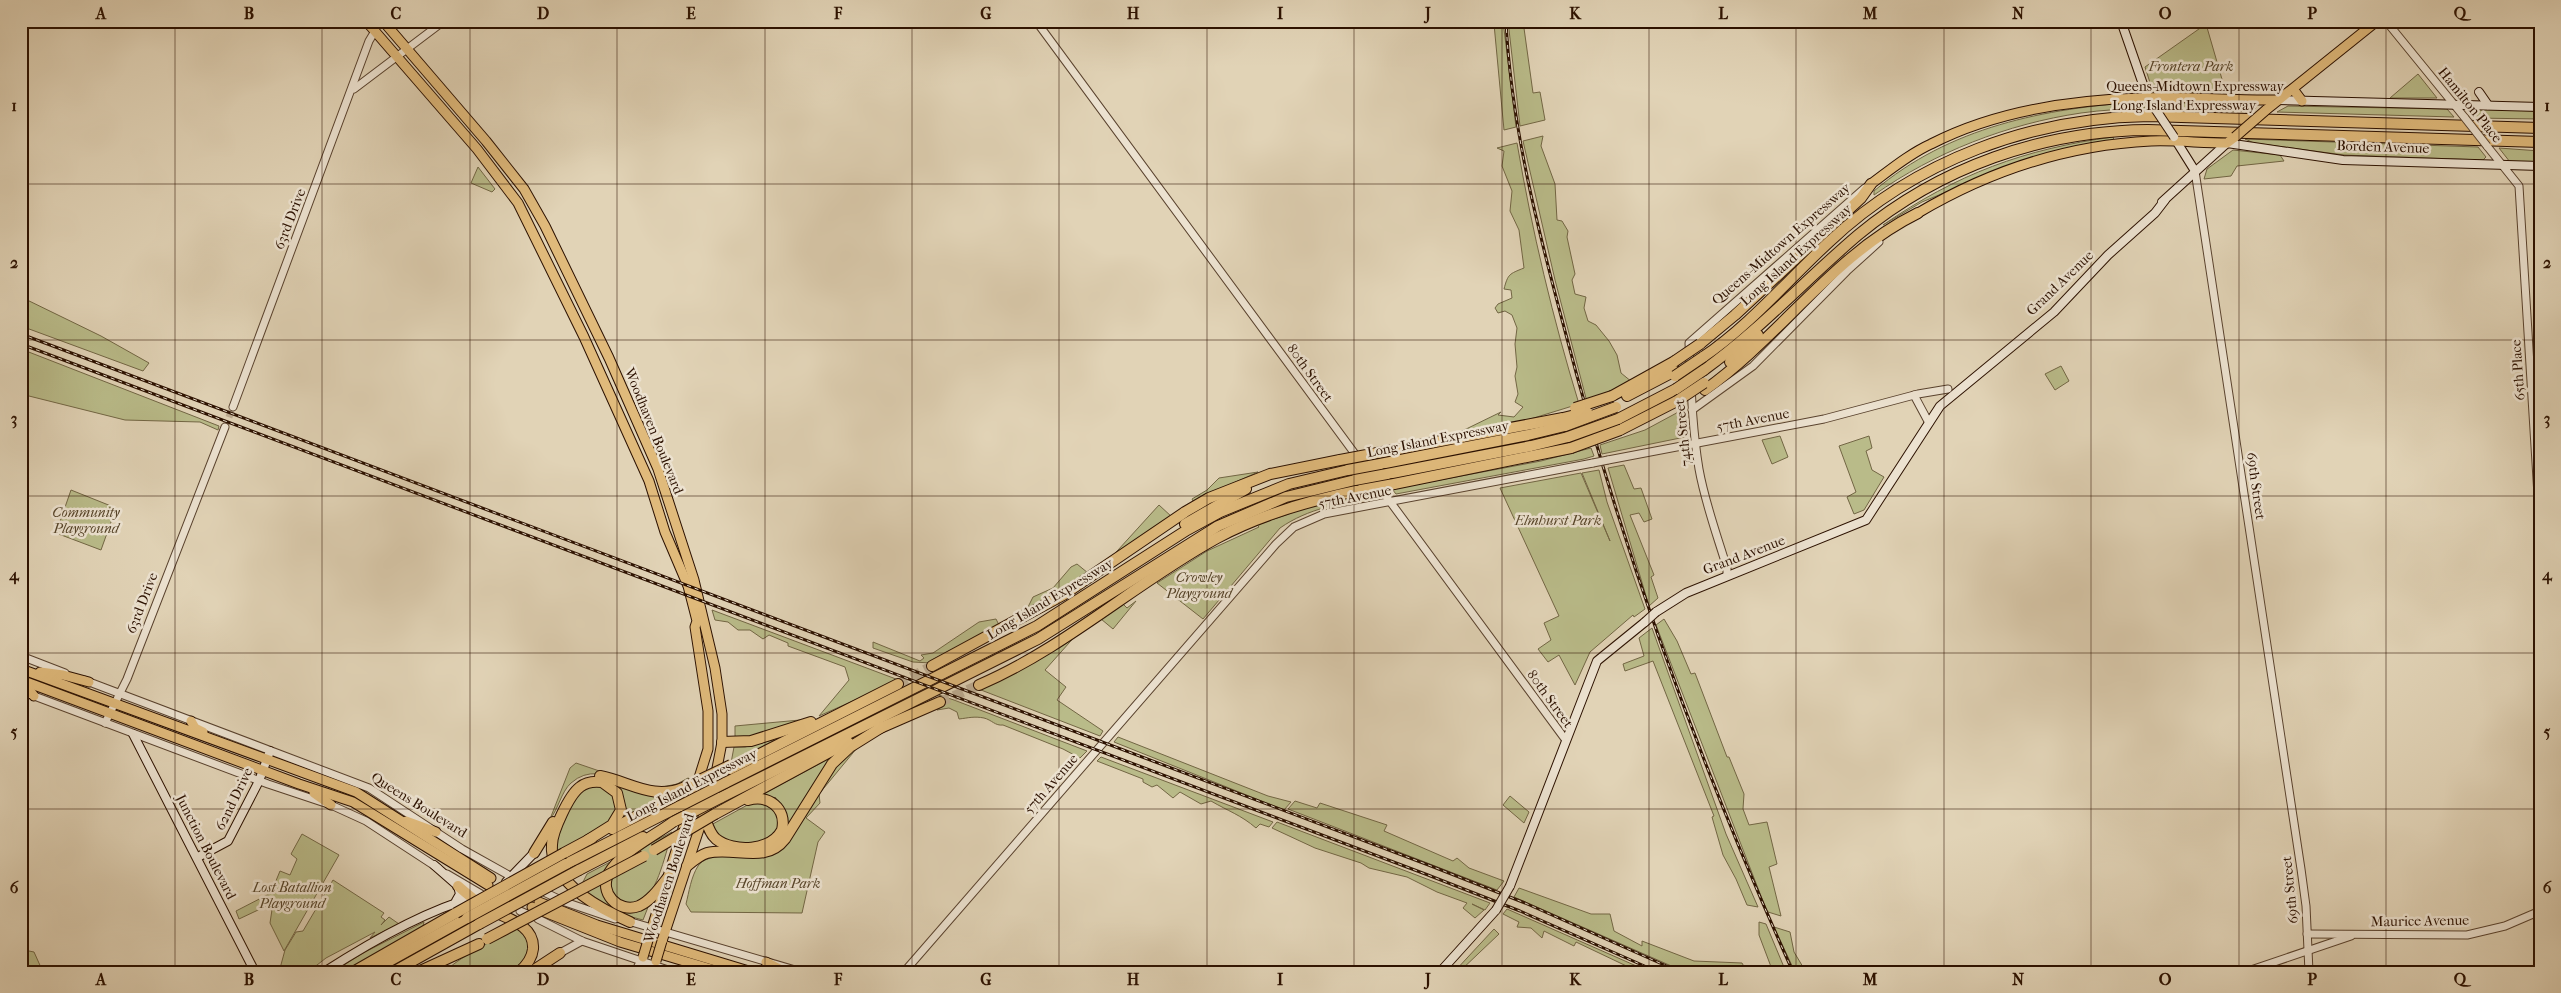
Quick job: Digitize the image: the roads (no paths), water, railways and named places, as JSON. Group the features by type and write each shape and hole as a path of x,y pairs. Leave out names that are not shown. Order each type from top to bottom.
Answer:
{"highway":[{"name":"Long Island Expressway","path":"1614,402 1675,370 1704,352 1842,230 1887,196 1918,176 1995,142 2039,129 2095,119 2150,116 2540,128"},
{"name":"Long Island Expressway","path":"393,972 579,870 1038,638 1218,526 1277,500 1355,480 1512,450 1568,437 1618,418 1676,389 1736,346 1873,223 1936,182 2004,153 2076,136 2148,130 2540,142"},
{"path":"932,666 1063,595 1201,502 1244,483 1293,469 1563,419 1614,402 1675,370 1704,352 1735,315 1861,198 1871,184"},
{"path":"979,685 1032,658 1198,549 1224,534 1292,506 1361,490 1571,448 1621,432 1677,404 1746,357 1846,260 1891,226 1918,213"},
{"path":"1705,386 1774,320 1812,278"},
{"name":"Long Island Expressway","path":"370,972 566,864 1021,635 1070,607 1195,525 1237,504 1289,484 1348,470 1528,435 1563,419"},
{"path":"1140,561 1167,536 1212,506 1293,469"},
{"path":"353,972 588,840 685,789 898,684"},
{"path":"440,972 449,960 654,850 711,816 819,758 882,727 940,702"},
{"path":"722,742 751,741 847,710"},
{"path":"687,866 706,853 759,854 776,848 785,839 821,779 837,758 850,747 882,727"},
{"path":"534,853 544,839 569,790 584,778 602,776 652,793 685,789"},
{"path":"588,840 612,825 620,810 620,801 614,790 602,782 585,783 575,792 554,834 552,853 559,870 571,884 598,905 630,922"},
{"path":"760,798 776,805 781,815 783,826 777,838 766,845 732,846 714,837 711,816 746,801 760,798"},
{"path":"670,876 649,899 634,907 618,905 611,899 606,888 607,877 615,864 674,822"},
{"path":"458,886 477,896 483,906 523,926 530,935 533,953 527,964 519,972"},
{"path":"418,972 483,941"},
{"path":"531,972 560,953"}],"main road":[{"name":"Woodhaven Boulevard","path":"366,21 477,149 518,203 582,332 646,474 688,586 697,621 695,627 708,711 709,741 699,782 642,959"},
{"name":"Woodhaven Boulevard","path":"383,21 486,140 524,189 552,240 609,358 658,469 694,580 715,668 722,714 722,742 711,816 687,866 656,963"},
{"name":"69th Street","path":"2121,21 2148,98 2195,171"},
{"name":"Grand Avenue","path":"1440,972 1496,910 1510,886 1530,838 1565,739 1597,661 1656,612 1686,593 1866,520 1940,406 2054,312 2076,286 2140,225 2152,210 2195,171 2278,100 2377,21"},
{"path":"2293,89 2302,101"},
{"path":"2479,92 2488,105"},
{"name":"Queens-Midtown Expressway","path":"1871,184 1919,150 1954,133 1981,124 2057,105 2102,99 2278,100 2540,107"},
{"path":"1918,213 1976,183 2039,160 2106,145 2175,139 2227,143"},
{"name":"Borden Avenue","path":"2227,143 2343,160 2540,166"},
{"path":"24,670 63,675 89,682"},
{"name":"Queens Boulevard","path":"21,680 110,714 265,765 356,792 490,882 371,812 346,800 299,784 265,765 229,746 24,670"},
{"path":"21,685 27,687 34,696"},
{"path":"191,721 195,728 229,746"},
{"name":"Junction Boulevard","path":"133,734 198,857 255,972"},
{"path":"709,741 722,742"},
{"name":"62nd Drive","path":"198,857 228,841 259,781 270,751"},
{"path":"299,784 324,798 331,806"},
{"path":"399,820 423,826 436,832"},
{"path":"324,972 367,946 456,901 489,892 512,877 534,853"},
{"path":"434,865 458,886 460,894 456,901"},
{"path":"721,972 620,942 530,909 597,925 752,972"},
{"path":"766,962 785,972"}],"street":[{"path":"352,91 444,21"},
{"name":"80th Street","path":"1036,21 1565,739"},
{"name":"Hamilton Place","path":"2386,21 2519,186 2521,210"},
{"name":"63rd Drive","path":"233,407 352,91 369,40 375,31"},
{"name":"69th Street","path":"2195,171 2287,772 2306,906 2310,972"},
{"name":"Queens-Midtown Expressway","path":"1689,343 1871,184"},
{"name":"65th Place","path":"2521,210 2540,528"},
{"path":"1692,410 1753,366 1860,258 1918,213"},
{"name":"74th Street","path":"1689,343 1692,410 1701,480 1728,576"},
{"name":"57th Avenue","path":"904,972 1284,535 1305,521 1316,517 1390,502 1824,419 1948,389"},
{"path":"1914,396 1929,423"},
{"name":"63rd Drive","path":"105,723 120,694 225,427"},
{"name":"Queens Boulevard","path":"21,656 369,788 436,832 512,877 578,907 630,922 651,933 664,937 802,972"},
{"path":"21,692 331,806 366,821 434,865 477,896"},
{"name":"Maurice Avenue","path":"2307,934 2467,935 2505,926 2540,911"},
{"path":"538,919 582,941 656,963 674,972"},
{"name":"Maurice Avenue","path":"2245,972 2356,934"},
{"path":"560,953 582,941"},
{"path":"635,972 642,959"}],"tunnel":[{"path":"225,427 233,407"},
{"path":"898,684 932,666"},
{"path":"940,702 979,685"}],"railway":[{"path":"1506,21 1514,99 1527,177 1545,255 1587,413 1665,656 1726,815 1793,972"},
{"path":"21,334 1431,866 1525,903 1680,972"},
{"path":"21,344 1428,875 1520,911 1658,972"}],"park label":[{"name":"Frontera Park","path":"2191,66"},
{"name":"Community Playground","path":"86,520"},
{"name":"Elmhurst Park","path":"1558,520"},
{"name":"Crowley Playground","path":"1199,586"},
{"name":"Hoffman Park","path":"778,883"},
{"name":"Lost Batallion Playground","path":"292,896"}]}
